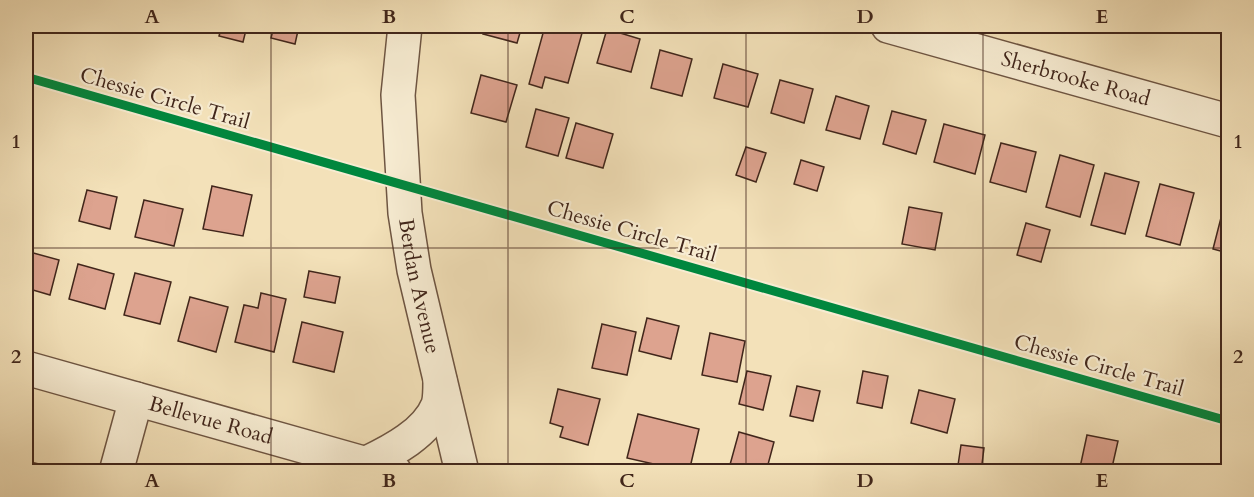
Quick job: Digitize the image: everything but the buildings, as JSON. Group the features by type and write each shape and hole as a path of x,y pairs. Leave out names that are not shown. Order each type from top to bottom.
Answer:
{"street":[{"name":"Berdan Avenue","path":"405,26 398,96 405,213 414,270 462,471"},
{"name":"Sherbrooke Road","path":"888,26 1228,121"},
{"name":"Bellevue Road","path":"26,368 381,467"},
{"path":"381,467 392,451 427,421 438,405 440,381"},
{"path":"116,471 136,399"}],"cycle path":[{"name":"Chessie Circle Trail","path":"26,77 1228,421"}]}
